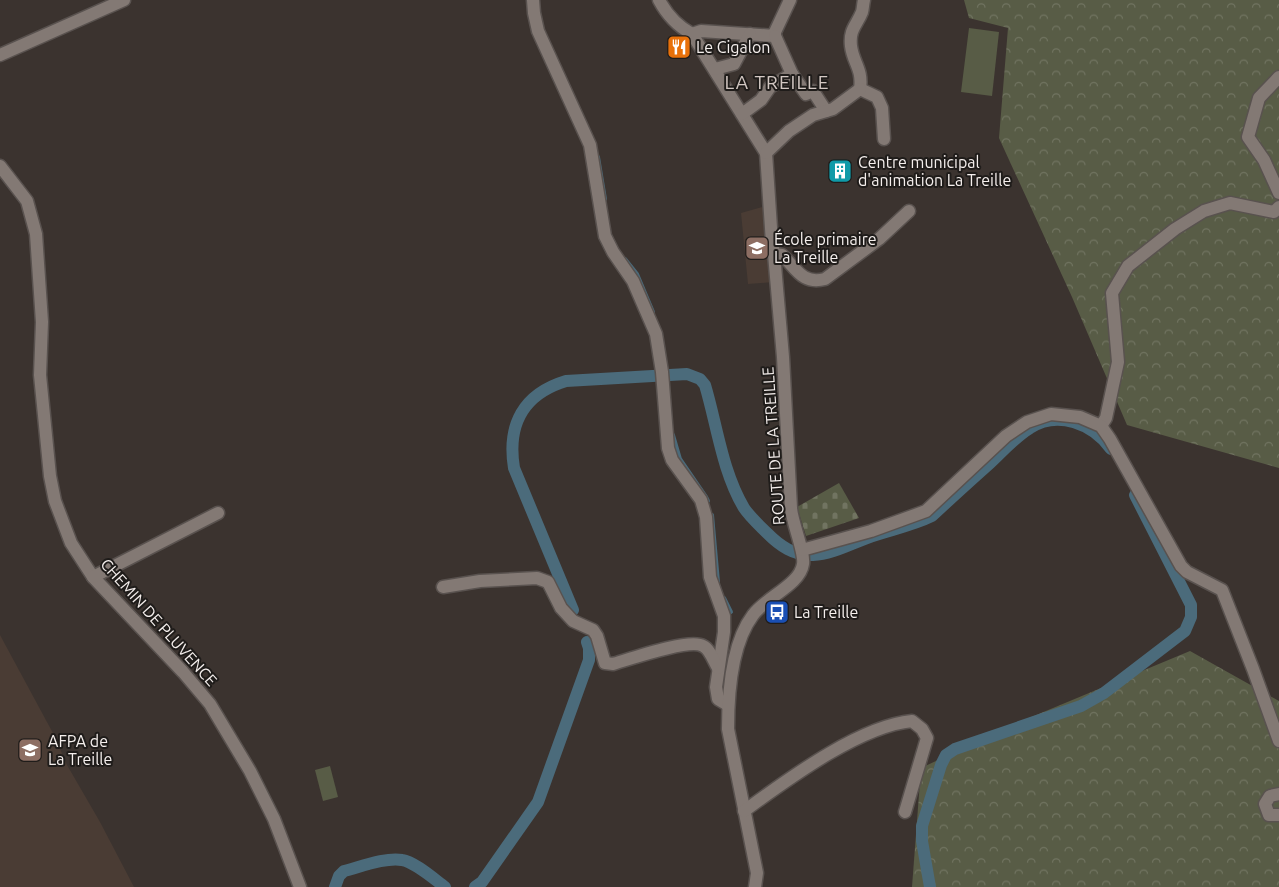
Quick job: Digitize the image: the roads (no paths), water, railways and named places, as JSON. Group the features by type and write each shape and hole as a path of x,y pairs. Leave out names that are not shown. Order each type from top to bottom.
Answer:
{"street":[{"path":"0,55 124,0"},
{"path":"533,0 538,31 590,145 605,236 613,252 633,281 656,334 662,372 668,448 672,460 701,500 706,517 710,577 724,616 724,632 716,688 718,699 728,706"},
{"path":"659,0 666,14 683,29 692,34 766,153 789,131 814,114 833,109 860,89 859,68 851,47 851,31 862,12 864,0"},
{"path":"790,0 775,32 775,36 792,74 826,111"},
{"path":"692,34 701,31 775,36"},
{"path":"715,70 734,64 750,34"},
{"path":"742,114 761,100 770,87 792,74"},
{"path":"1279,77 1259,98 1248,137 1264,160 1279,194"},
{"path":"860,89 877,97 882,108 884,139"},
{"name":"ROUTE DE LA TREILLE","path":"766,153 783,357 790,508 802,552"},
{"name":"CHEMIN DE PLUVENCE","path":"0,166 27,201 36,234 42,322 40,375 50,476 55,501 71,543 93,577 183,672 210,704 250,771 274,819 300,887"},
{"path":"1101,426 1106,418 1118,362 1112,293 1128,266 1175,229 1204,211 1230,203 1274,212 1279,207"},
{"path":"774,254 782,255 800,275 808,279 816,281 825,279 879,238 909,211"},
{"path":"755,887 757,873 728,729 728,706 733,668 741,632 758,609 796,578 800,572 802,552 871,531 926,511 1006,436 1027,422 1051,414 1080,417 1101,426 1138,485 1181,566 1187,572 1222,590 1279,741"},
{"path":"93,577 218,514"},
{"path":"443,587 480,581 543,579 551,586 561,608 573,621 592,630 597,636 603,660 608,665 676,646 701,645 706,647 718,668"},
{"path":"744,811 804,769 853,741 897,722 912,721 922,729 926,738 905,812"},
{"path":"1279,794 1270,796 1265,804 1269,815 1279,815"}],"waterway":[{"path":"598,157 605,199"},
{"path":"625,259 637,274 653,312"},
{"path":"573,610 514,468 512,452 513,438 521,413 539,394 566,381 687,374 700,379 705,385 730,479 744,508 777,542 794,552 806,555 834,551 932,516 1014,440 1030,428 1041,423 1052,420 1074,422 1095,433 1111,449"},
{"path":"673,435 680,459 708,501"},
{"path":"930,887 922,841 922,826 941,765 946,755 955,749 1081,706 1104,693 1185,631 1191,617 1191,605 1135,495"},
{"path":"712,515 718,582"},
{"path":"724,598 731,612"},
{"path":"475,887 482,882 538,802 589,660 587,642"},
{"path":"335,887 339,876 344,871 396,859 413,864 445,887"}],"place":[{"name":"Le Cigalon","path":"679,47"},
{"name":"Centre municipal d'animation La Treille","path":"840,171"},
{"name":"École primaire La Treille","path":"757,248"},
{"name":"La Treille","path":"777,612"},
{"name":"AFPA de La Treille","path":"30,750"}],"district":[{"name":"LA TREILLE","path":"777,82"}]}
